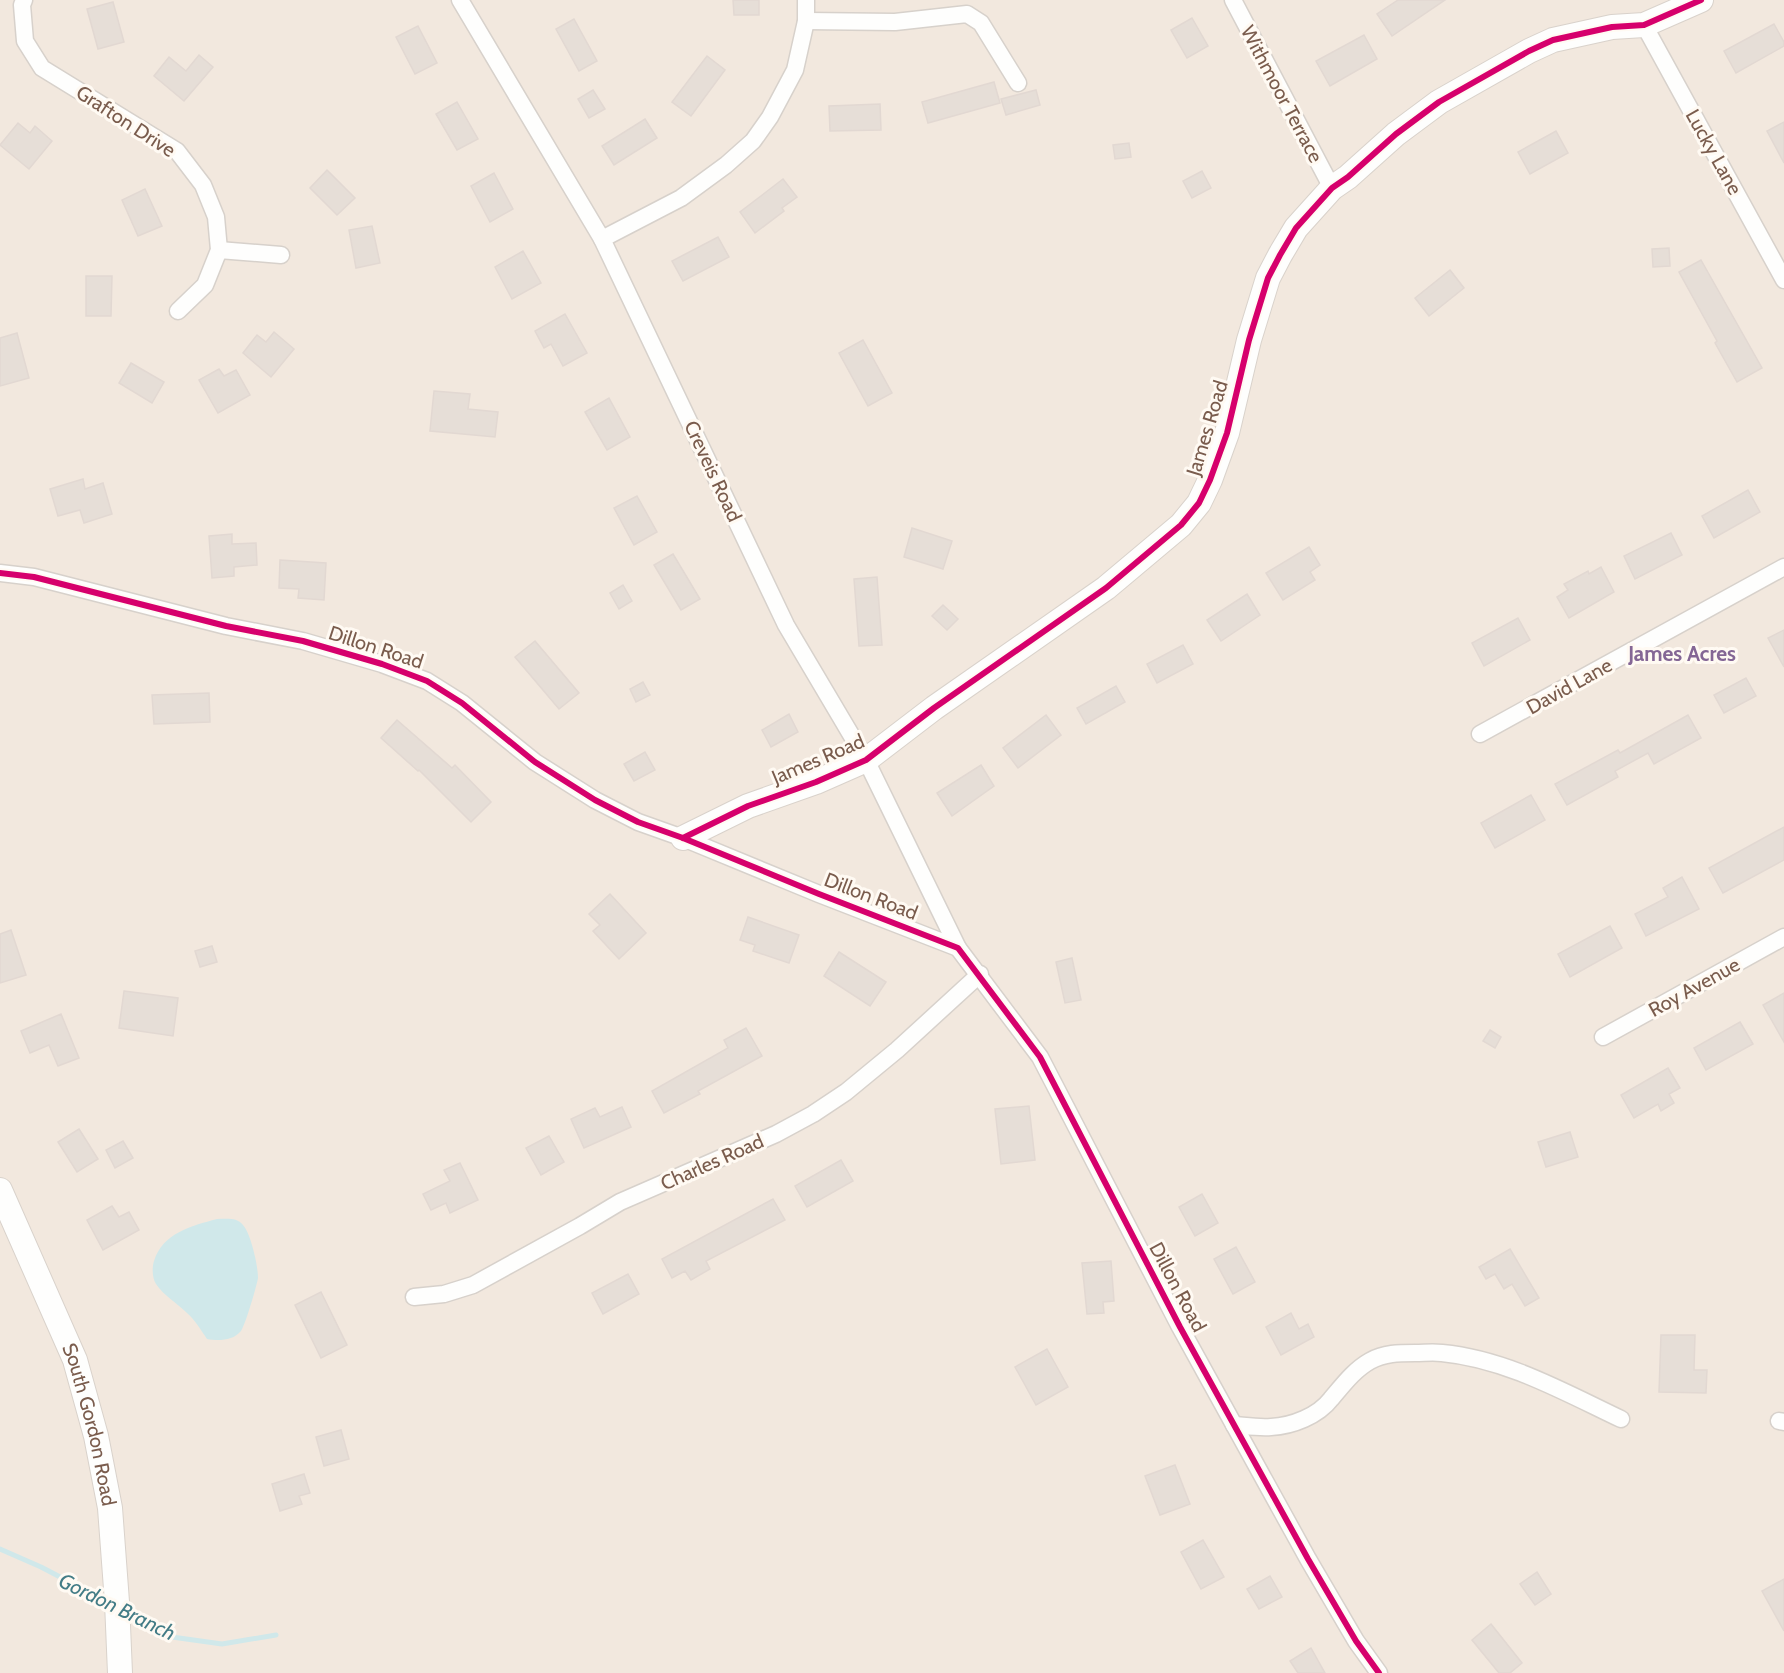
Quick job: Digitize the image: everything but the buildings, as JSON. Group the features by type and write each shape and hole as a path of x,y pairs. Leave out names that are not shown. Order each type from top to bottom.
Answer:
{"street":[{"name":"Grafton Drive","path":"24,0 22,4 25,41 42,68 177,150 203,185 216,217 219,250 205,285 178,310"},
{"name":"Creveis Road","path":"460,0 602,239 786,626 866,760 958,948"},
{"path":"602,239 681,198 726,165 753,141 770,117 795,70 806,21 806,0"},
{"name":"Withmoor Terrace","path":"1233,0 1332,188"},
{"name":"James Road","path":"683,838 748,806 816,782 866,760 934,708 1106,588 1181,525 1199,503 1227,433 1249,340 1268,278 1296,228 1332,188 1348,177 1396,134 1439,102 1529,51 1553,40 1612,27 1644,25 1701,0"},
{"path":"806,21 895,22 967,14 981,23 1018,83"},
{"name":"Lucky Lane","path":"1644,25 1784,280"},
{"path":"219,250 281,255"},
{"name":"David Lane","path":"1480,734 1784,567"},
{"name":"Dillon Road","path":"0,573 34,577 226,626 303,641 382,664 427,681 462,703 536,762 595,800 638,822 958,948 1040,1056 1180,1328 1308,1559 1356,1641 1379,1673"},
{"name":"Roy Avenue","path":"1603,1037 1784,937"},
{"name":"Charles Road","path":"414,1297 444,1294 473,1285 620,1202 776,1134 813,1114 846,1092 897,1050 980,975"},
{"name":"South Gordon Road","path":"0,1190 75,1360 96,1436 111,1508 120,1673"},
{"path":"1234,1425 1271,1427 1305,1418 1316,1413 1330,1401 1339,1388 1369,1361 1399,1353 1441,1353 1469,1357 1520,1372 1621,1419"}],"shaded area":[{"path":"0,0 1784,0 1784,1673 0,1673"}],"water":[{"path":"217,1219 241,1222 246,1229 254,1250 258,1278 241,1331 234,1337 220,1340 207,1339 190,1316 159,1288 153,1272 153,1263 158,1251 171,1237 188,1228"}],"waterway":[{"name":"Gordon Branch","path":"0,1549 41,1567 110,1603"},
{"name":"Gordon Branch","path":"126,1612 172,1637 222,1644 276,1635"}],"cycle path":[{"path":"683,838 748,806 816,782 866,760 934,708 1106,588 1181,525 1199,503 1210,480 1227,433 1249,340 1268,278 1280,255 1296,228 1332,188 1348,177 1396,134 1439,102 1529,51 1553,40 1612,27 1644,25 1701,0"},
{"path":"0,573 34,577 226,626 303,641 382,664 427,681 462,703 535,762 595,800 638,822 958,948 1040,1057 1180,1327 1308,1559 1356,1641 1379,1673"}],"district":[{"name":"James Acres","path":"1682,654"}]}
